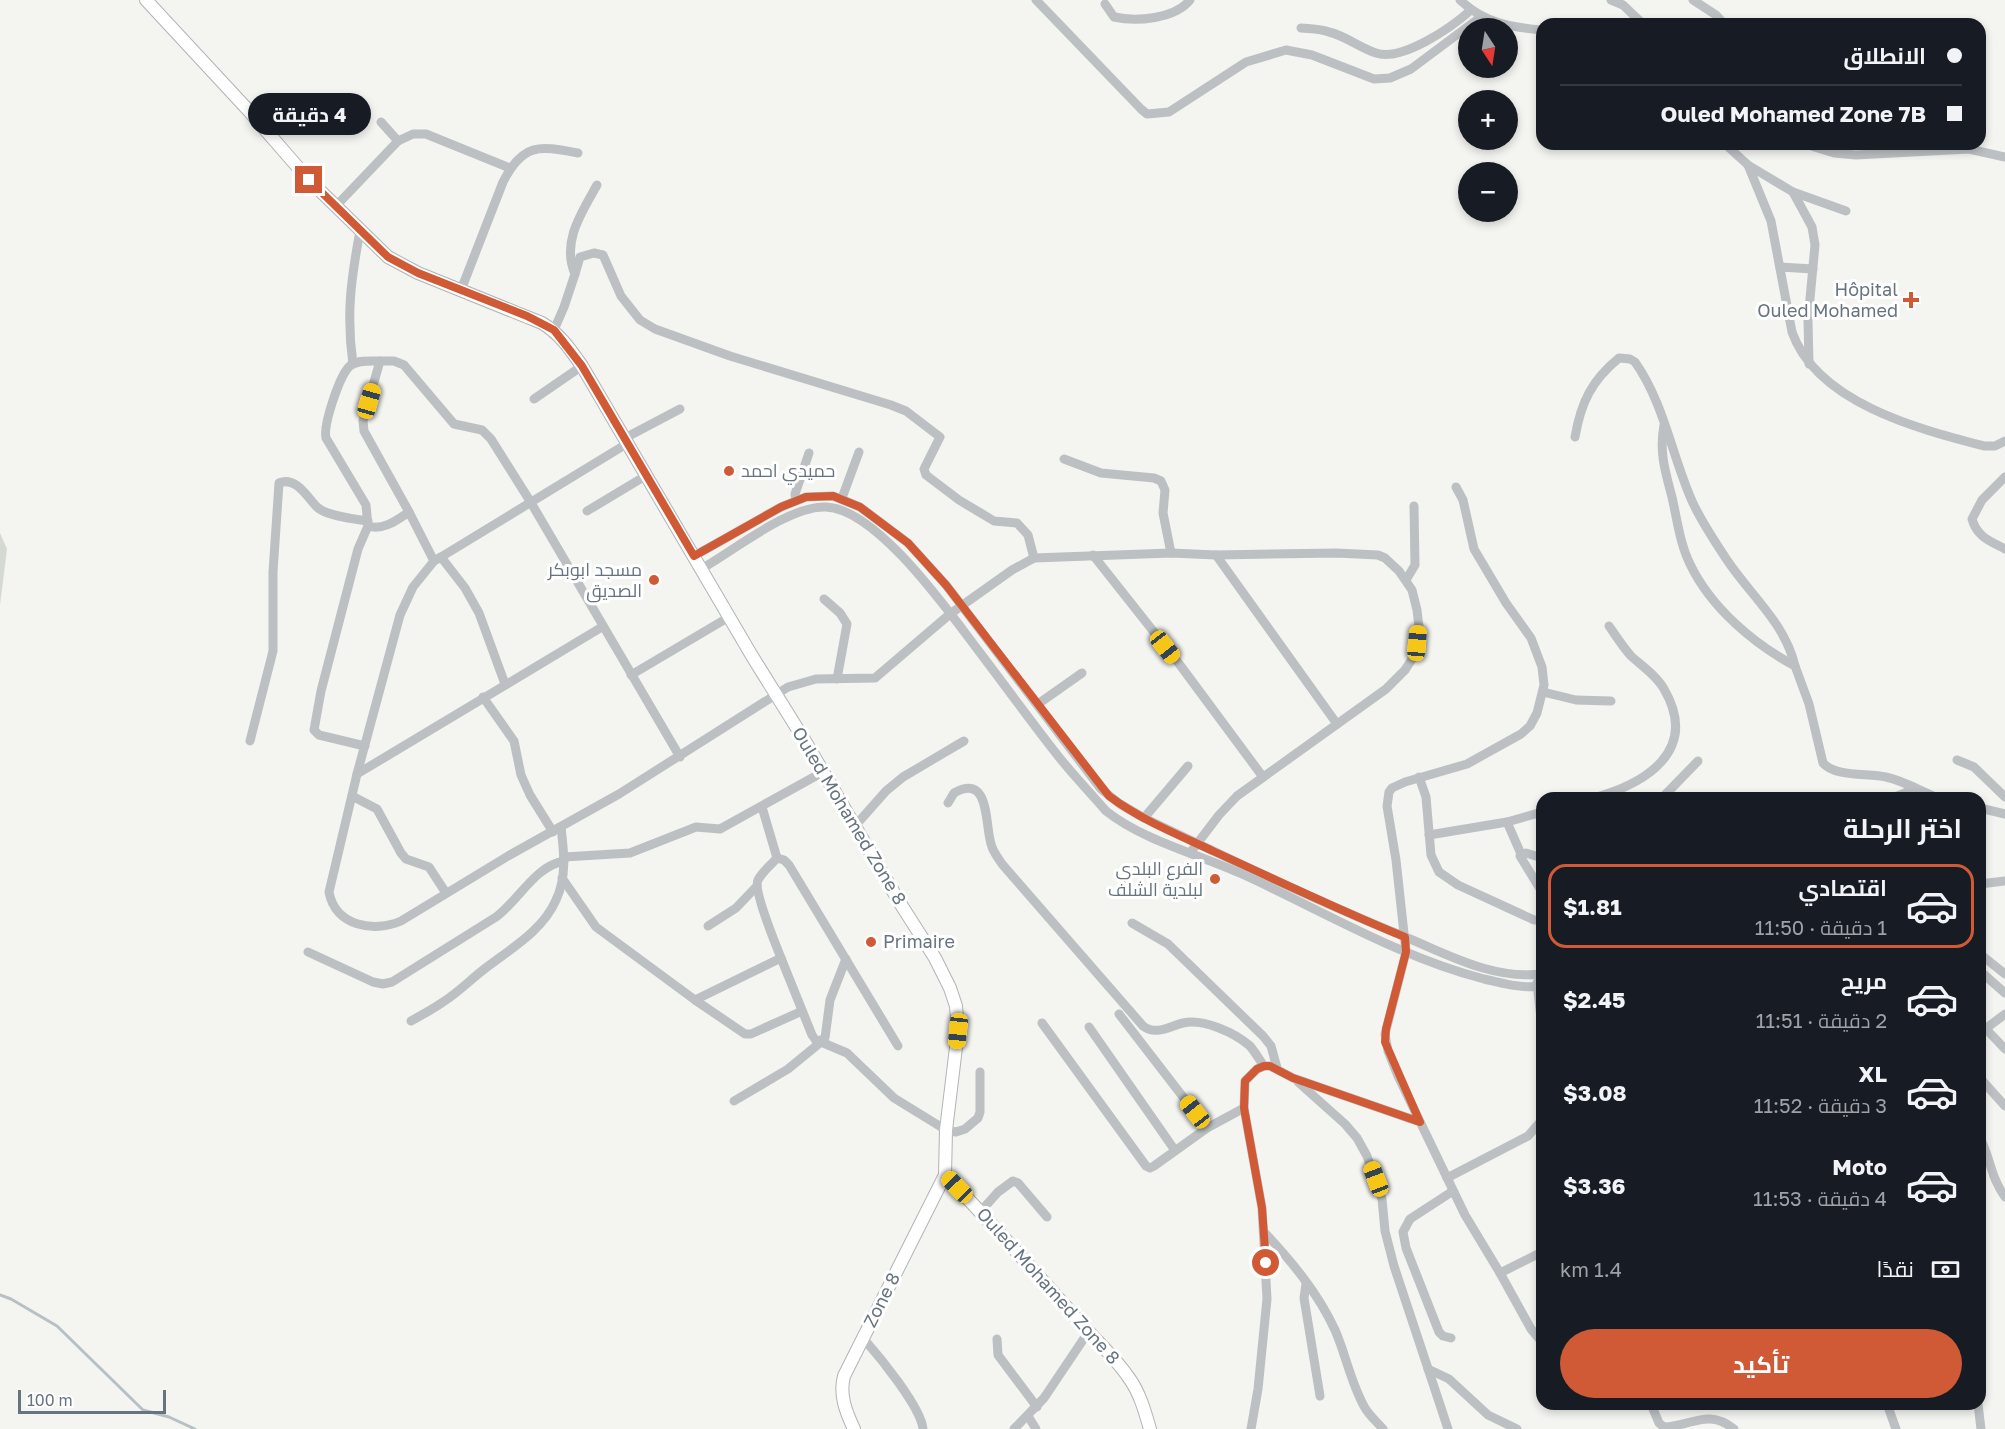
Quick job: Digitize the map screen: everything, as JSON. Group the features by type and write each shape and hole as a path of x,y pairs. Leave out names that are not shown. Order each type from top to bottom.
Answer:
{"main road":[{"path":"146,0 335,207 388,257 418,273 527,316 554,330"},
{"name":"Ouled Mohamed Zone 8","path":"554,330 582,366 627,440 729,617 935,958 954,998 958,1031 946,1130 945,1174 1104,1345 1130,1380 1143,1406 1150,1429"},
{"name":"Zone 8","path":"854,1429 843,1402 842,1383 945,1174"}],"street":[{"path":"1036,0 1141,109 1153,115 1176,109 1246,62 1286,50 1312,55 1374,79 1390,78 1411,69 1482,16"},
{"path":"1105,4 1114,17 1128,19 1173,14 1190,0"},
{"path":"1460,0 1471,10 1502,25 1536,29"},
{"path":"1611,0 1623,5 1637,18"},
{"path":"1693,0 1719,18"},
{"path":"1301,28 1330,32 1376,53 1393,55 1418,45 1471,10"},
{"path":"381,122 398,141"},
{"path":"335,207 398,141 413,134 426,134 510,168"},
{"path":"462,290 510,168 522,156 539,147 579,153"},
{"path":"1732,150 1748,165 1794,192 1846,211"},
{"path":"1824,150 1856,155 1950,150"},
{"path":"1974,150 2005,157"},
{"path":"1748,165 1769,214 1795,341 1809,364 1821,377 1861,402 1900,421 1984,446 1995,446 2005,441"},
{"path":"575,274 570,256 572,238 597,185"},
{"path":"1794,192 1815,233 1808,320 1809,364"},
{"path":"353,364 348,317 350,286 360,231"},
{"path":"554,330 580,257 603,255 621,296 640,320 655,329 730,356 849,391 906,411 940,435 925,466 925,473 959,500 994,521 1017,523 1028,536 1034,558"},
{"path":"1780,267 1813,269"},
{"path":"1790,319 1808,320"},
{"path":"1575,437 1579,414 1587,396 1604,370 1619,358 1635,362 1642,372 1693,501 1728,561 1783,631 1809,704 1821,756 1828,768 1837,772 1891,778 1924,792"},
{"path":"380,361 363,425 367,438 437,559 465,588 479,613 505,684"},
{"path":"365,746 316,734 314,727 321,691 358,549 368,523 366,505 325,434 339,386 347,369 353,364 380,361 404,365 454,424 485,432 530,501 680,757"},
{"path":"534,399 582,366"},
{"path":"680,409 437,559 413,587 400,615 357,774 329,892 339,913 363,927 386,927 401,921 680,757 775,694 796,684 816,679 875,678 950,614 1012,570 1034,558 1171,553 1216,555 1336,553 1378,555 1392,563 1406,580 1414,598 1419,627 1412,661 1396,681 1238,796 1196,843 1190,853"},
{"path":"1664,425 1661,454 1690,564 1716,602 1738,625 1779,657 1796,666"},
{"path":"842,498 859,452"},
{"path":"796,500 795,494 809,453"},
{"path":"1064,459 1101,473 1154,478 1161,481 1165,490 1162,510 1171,553"},
{"path":"588,511 647,475"},
{"path":"2005,477 1982,500 1972,519 1976,529 1984,538 2005,549"},
{"path":"250,741 273,651 273,572 279,483 292,482 322,510 368,523 376,528 383,527 409,512"},
{"path":"1456,487 1463,500 1474,549 1538,653 1542,667 1543,692 1534,720 1521,734 1467,764 1419,777 1392,788 1388,796 1387,806 1406,952 1386,1029 1385,1042 1420,1122 1465,1215 1536,1335"},
{"path":"694,556 796,500 826,495 842,498 872,515 908,543 962,605 1101,789 1119,804 1196,843 1363,920 1467,963 1517,975 1536,974"},
{"path":"1406,580 1415,565 1414,506"},
{"path":"701,569 787,518 812,508 835,508 859,520 898,551 922,577 1057,755 1106,811 1134,828 1239,872 1406,952 1463,973 1520,987 1536,987"},
{"path":"1092,555 1180,665 1263,777"},
{"path":"1216,555 1337,724"},
{"path":"824,599 840,613 847,624 837,679"},
{"path":"631,675 729,617"},
{"path":"1609,626 1629,654 1664,688 1675,722 1675,735 1663,760 1653,771 1628,786 1610,792"},
{"path":"357,774 602,627"},
{"path":"1038,704 1082,673"},
{"path":"1543,692 1576,700 1611,700"},
{"path":"411,1021 444,1002 532,933 554,905 562,878 564,859 557,829 530,795 521,775 514,741 483,697"},
{"path":"855,826 886,791 903,777 964,741"},
{"path":"1957,760 1974,766 2005,797"},
{"path":"1668,792 1698,761"},
{"path":"1144,818 1188,766"},
{"path":"308,952 374,982 383,984 392,982 496,917 508,908 541,872 554,863 564,859 630,853 696,827 715,830 724,828 823,772"},
{"path":"1419,777 1426,797 1429,849 1434,865 1446,878 1536,920"},
{"path":"1906,792 1913,787"},
{"path":"948,803 954,793 966,788 975,790 981,795 985,803 992,848 1002,864 1143,1026 1156,1030 1191,1022 1206,1025 1227,1032 1245,1043 1264,1066"},
{"path":"352,796 377,808 401,853 406,859 429,867 446,893"},
{"path":"762,807 777,858"},
{"path":"1986,809 2005,814"},
{"path":"1429,835 1507,822 1536,814"},
{"path":"1507,822 1521,854 1521,860 1536,883"},
{"path":"1521,854 1536,856"},
{"path":"777,858 757,881 757,886 764,914 813,1038 817,1042 847,1053 894,1098 946,1130 956,1132 965,1129 978,1118 980,1072"},
{"path":"777,858 789,865 897,1046"},
{"path":"562,878 596,927 745,1034 751,1034 802,1011"},
{"path":"1986,883 2005,881"},
{"path":"708,926 736,908 757,886"},
{"path":"1132,923 1168,944 1263,1036 1271,1046 1277,1068"},
{"path":"695,1000 781,958"},
{"path":"734,1101 788,1069 825,1038 830,1000 846,959"},
{"path":"1986,959 2005,974"},
{"path":"1986,976 2005,993"},
{"path":"1119,1014 1207,1128"},
{"path":"1986,1029 2005,1014"},
{"path":"1042,1023 1146,1167 1150,1168 1174,1149 1244,1108"},
{"path":"1089,1027 1174,1149"},
{"path":"1986,1033 2005,1049"},
{"path":"1251,1429 1258,1389 1267,1299 1262,1208 1244,1108 1245,1081 1250,1074 1264,1066 1277,1068 1293,1078 1345,1124 1357,1138 1367,1156 1382,1199 1385,1231 1392,1258 1448,1429"},
{"path":"1293,1078 1420,1122"},
{"path":"1986,1085 2005,1106"},
{"path":"1447,1178 1528,1136 1536,1127"},
{"path":"1986,1151 1993,1177 2005,1197"},
{"path":"981,1211 1008,1183 1015,1181 1047,1217"},
{"path":"1451,1338 1440,1334 1406,1248 1402,1232 1410,1219 1454,1191"},
{"path":"1265,1233 1293,1264 1321,1302 1336,1332 1366,1410 1383,1429"},
{"path":"1500,1273 1536,1255"},
{"path":"1306,1284 1304,1298 1320,1396"},
{"path":"1014,1429 1037,1407 1089,1331"},
{"path":"863,1338 887,1368 921,1418 924,1429"},
{"path":"997,1338 998,1355 1037,1407"},
{"path":"1428,1369 1449,1379 1488,1415 1517,1429"},
{"path":"1653,1410 1659,1427 1709,1418 1727,1423 1734,1429"},
{"path":"1889,1410 1896,1429"},
{"path":"1979,1410 1981,1429"},
{"path":"1028,1416 1036,1429"}],"shaded area":[{"path":"0,533 7,549 0,605"}],"waterway":[{"path":"0,1295 57,1326 143,1410 169,1417 195,1429"}],"place":[{"name":"Hôpital Ouled Mohamed","path":"1911,300"},
{"name":"حميدي احمد","path":"729,471"},
{"name":"مسجد ابوبكر الصديق","path":"654,580"},
{"name":"الفرع البلدي لبلدية الشلف","path":"1215,879"},
{"name":"Primaire","path":"871,942"}],"route":[{"path":"309,180 388,257 418,273 527,316 554,330 582,366 694,556 781,507 806,497 833,496 860,507 893,530 928,564 962,605 1101,789 1119,804 1161,827 1330,906 1405,937 1406,952 1386,1029 1385,1042 1420,1122 1293,1078 1270,1066 1257,1069 1245,1081 1244,1108 1262,1208 1266,1263"}]}
